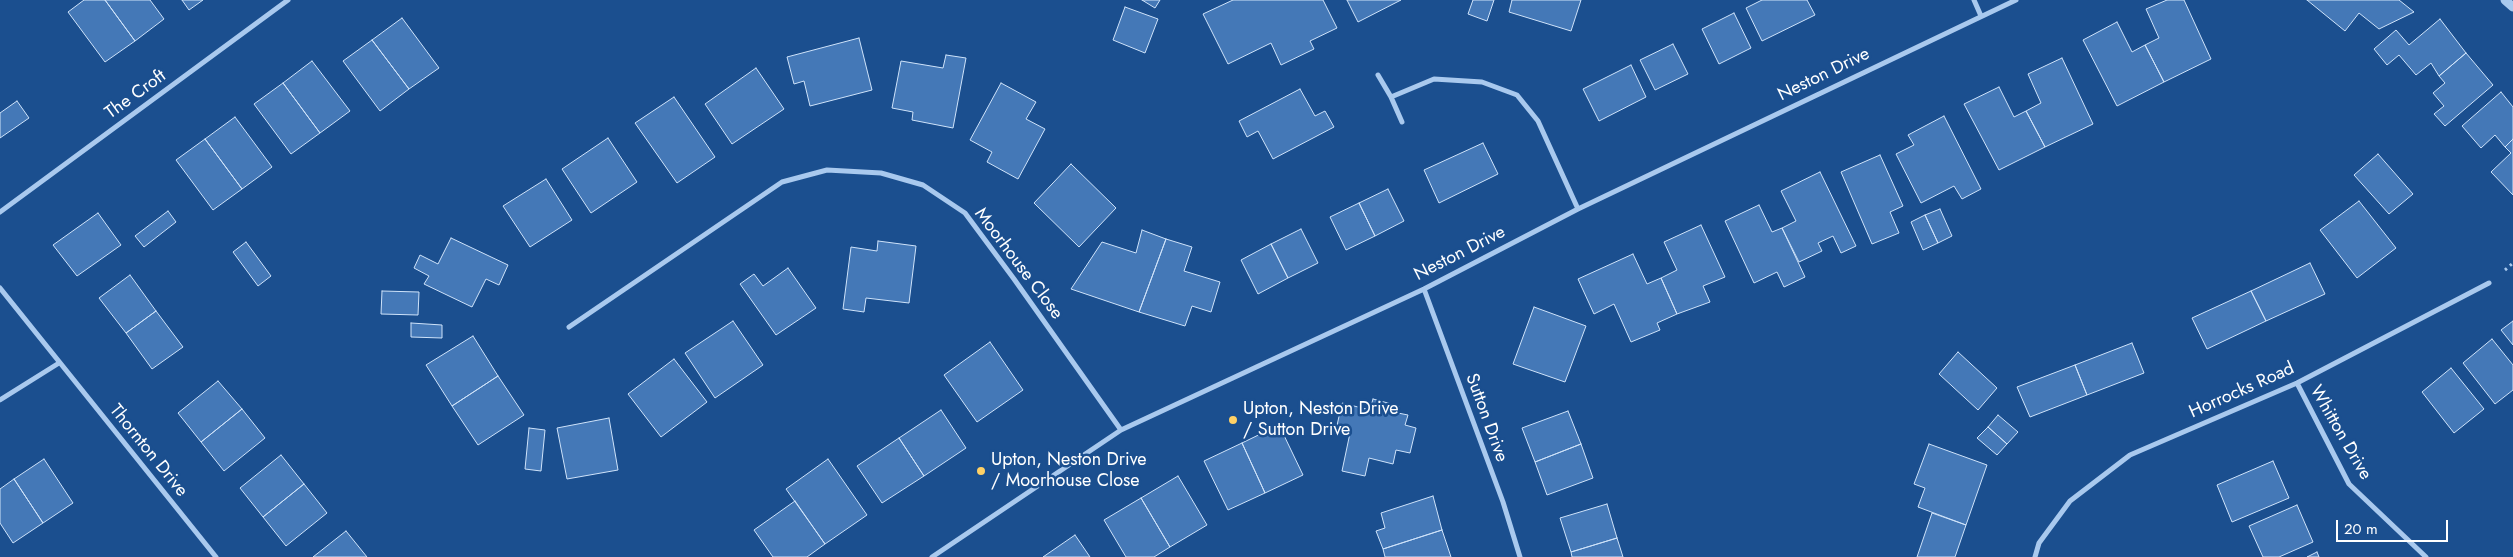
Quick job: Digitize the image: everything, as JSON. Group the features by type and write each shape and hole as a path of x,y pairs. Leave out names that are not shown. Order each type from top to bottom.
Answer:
{"street":[{"name":"The Croft","path":"0,212 288,0"},
{"path":"1974,0 1981,16"},
{"name":"Neston Drive","path":"932,557 1121,430 1424,289 1578,209 2016,0"},
{"path":"2505,0 2513,7"},
{"path":"1378,75 1391,97 1402,122"},
{"path":"1391,97 1434,79 1482,82 1517,95 1538,121 1578,209"},
{"name":"Moorhouse Close","path":"569,327 782,182 827,170 881,173 923,185 965,213 1121,430"},
{"name":"Horrocks Road","path":"2035,557 2039,543 2070,501 2130,456 2297,383 2489,283"},
{"name":"Thornton Drive","path":"0,288 216,557"},
{"name":"Sutton Drive","path":"1424,289 1502,502 1520,557"},
{"path":"0,400 59,363"},
{"name":"Whitton Drive","path":"2297,383 2350,484 2426,557"}],"building":[{"path":"84,0 105,0 135,41 105,62 68,12"},
{"path":"105,0 150,0 164,19 135,41"},
{"path":"182,0 203,0 189,10"},
{"path":"1142,0 1160,0 1155,8"},
{"path":"1233,0 1323,0 1337,28 1310,41 1314,49 1281,65 1271,43 1228,64 1203,14"},
{"path":"1347,0 1401,0 1358,22"},
{"path":"1473,0 1494,0 1487,21 1468,14"},
{"path":"1512,0 1581,0 1571,31 1509,12"},
{"path":"1762,0 1807,0 1815,15 1762,41 1746,8"},
{"path":"2167,0 2184,0 2211,59 2164,82 2145,45 2159,38 2146,9"},
{"path":"2307,0 2399,0 2414,12 2379,29 2359,13 2345,31"},
{"path":"1125,7 1158,19 1145,53 1113,40"},
{"path":"1734,13 1751,48 1719,64 1702,29"},
{"path":"402,18 439,68 409,89 372,40"},
{"path":"2440,19 2466,53 2439,76 2431,63 2416,75 2399,55 2387,65 2374,49 2396,30 2409,45"},
{"path":"2117,22 2132,52 2145,45 2164,82 2117,106 2083,40"},
{"path":"859,38 872,90 810,106 804,81 794,84 787,57"},
{"path":"372,40 409,89 380,111 343,61"},
{"path":"1673,44 1688,74 1655,90 1640,60"},
{"path":"2466,53 2493,85 2445,126 2434,114 2444,106 2433,93 2445,83 2439,76"},
{"path":"946,55 966,58 953,128 912,120 913,112 892,108 901,61 943,68"},
{"path":"2062,58 2093,124 2045,147 2026,111 2041,103 2028,74"},
{"path":"312,61 350,111 320,133 283,83"},
{"path":"1631,65 1646,97 1599,121 1583,89"},
{"path":"756,68 784,109 732,144 705,104"},
{"path":"283,83 320,133 291,154 254,104"},
{"path":"1001,83 1036,102 1026,119 1045,129 1018,179 987,162 992,152 970,140"},
{"path":"1999,87 2014,117 2026,111 2045,147 1999,170 1964,104"},
{"path":"1300,89 1315,116 1325,111 1334,127 1273,159 1258,131 1247,137 1239,121"},
{"path":"2501,92 2513,107 2513,139 2505,147 2495,135 2481,148 2462,126"},
{"path":"674,97 715,157 677,183 635,123"},
{"path":"17,101 29,118 0,138 0,113"},
{"path":"1944,116 1981,189 1962,199 1954,186 1921,203 1896,154 1914,145 1908,135"},
{"path":"235,117 272,167 242,189 205,139"},
{"path":"608,138 637,182 591,213 562,169"},
{"path":"205,139 242,189 213,210 176,160"},
{"path":"2513,139 2513,195 2491,172 2511,153 2505,147"},
{"path":"1483,143 1498,174 1439,203 1424,170"},
{"path":"2378,154 2413,194 2389,214 2354,175"},
{"path":"1880,155 1903,206 1890,212 1899,233 1872,244 1841,172"},
{"path":"1071,164 1116,208 1079,247 1034,203"},
{"path":"1820,172 1856,246 1841,253 1833,236 1818,243 1822,251 1799,262 1782,228 1796,221 1781,191"},
{"path":"546,179 572,220 530,247 503,206"},
{"path":"1388,189 1404,221 1375,236 1359,203"},
{"path":"2359,201 2396,248 2357,278 2320,230"},
{"path":"1359,203 1375,236 1346,250 1330,217"},
{"path":"1759,205 1772,232 1782,228 1805,277 1784,287 1777,272 1754,283 1725,221"},
{"path":"1940,209 1952,236 1938,243 1925,215"},
{"path":"168,211 176,222 144,247 135,236"},
{"path":"98,213 121,245 77,276 53,245"},
{"path":"1925,215 1938,243 1923,250 1911,222"},
{"path":"1701,225 1725,277 1703,286 1710,302 1677,314 1661,278 1677,270 1664,242"},
{"path":"1301,229 1318,263 1288,278 1271,244"},
{"path":"1142,230 1166,239 1139,312 1071,289 1102,242 1136,253"},
{"path":"451,238 508,265 499,285 486,279 472,307 424,284 429,276 414,268 420,255 438,264"},
{"path":"1166,239 1192,247 1184,271 1220,282 1211,312 1192,306 1185,326 1139,312"},
{"path":"878,241 916,246 909,303 866,298 864,312 843,309 851,247 877,251"},
{"path":"246,242 271,276 258,286 233,252"},
{"path":"1271,244 1288,278 1258,294 1241,260"},
{"path":"1633,254 1647,284 1661,278 1677,314 1657,323 1660,330 1631,342 1614,304 1594,314 1578,279"},
{"path":"2310,263 2325,294 2266,321 2251,291"},
{"path":"788,268 816,308 776,335 740,284 754,274 763,286"},
{"path":"130,275 156,311 126,333 99,298"},
{"path":"382,291 419,292 418,315 381,314"},
{"path":"2251,291 2266,321 2207,349 2192,318"},
{"path":"1534,307 1586,326 1565,382 1513,364"},
{"path":"156,311 183,347 152,369 126,333"},
{"path":"733,321 763,365 715,398 685,353"},
{"path":"2513,321 2513,345 2501,330"},
{"path":"411,323 442,325 442,338 411,337"},
{"path":"473,336 498,376 452,406 426,365"},
{"path":"2492,339 2513,365 2513,390 2495,404 2463,363"},
{"path":"990,342 1023,390 977,422 944,375"},
{"path":"2132,343 2144,373 2087,395 2075,365"},
{"path":"1958,352 1997,388 1978,410 1939,374"},
{"path":"674,359 707,402 661,437 628,394"},
{"path":"2075,365 2087,395 2030,417 2017,387"},
{"path":"2451,368 2484,409 2454,433 2422,392"},
{"path":"498,376 524,415 478,445 452,406"},
{"path":"218,381 242,409 201,442 178,413"},
{"path":"1373,399 1399,406 1398,413 1408,415 1405,425 1416,428 1410,453 1396,450 1393,464 1369,458 1365,476 1342,471 1350,433 1336,430 1342,403 1370,410"},
{"path":"242,409 265,438 224,471 201,442"},
{"path":"941,410 966,448 924,476 899,438"},
{"path":"1568,411 1581,444 1535,462 1522,428"},
{"path":"1998,415 2018,432 2007,444 1988,427"},
{"path":"609,418 618,470 567,479 557,428"},
{"path":"1279,425 1303,475 1265,493 1242,443"},
{"path":"1988,427 2007,444 1997,455 1977,438"},
{"path":"529,428 545,430 541,471 525,469"},
{"path":"899,438 924,476 882,503 857,466"},
{"path":"1242,443 1265,493 1228,510 1204,461"},
{"path":"1581,444 1593,478 1547,495 1535,462"},
{"path":"1929,444 1987,465 1966,525 1918,507 1925,488 1914,484"},
{"path":"281,455 304,484 263,517 240,488"},
{"path":"44,459 73,503 43,523 14,479"},
{"path":"828,459 867,515 825,544 786,489"},
{"path":"2273,461 2289,498 2232,522 2217,485"},
{"path":"1178,476 1207,525 1170,547 1141,498"},
{"path":"14,479 43,523 13,543 0,523 0,489"},
{"path":"304,484 327,513 286,546 263,517"},
{"path":"1433,496 1442,530 1383,549 1376,531 1385,528 1381,513"},
{"path":"1141,498 1170,547 1154,557 1126,557 1104,520"},
{"path":"795,501 825,544 807,557 773,557 754,530"},
{"path":"1607,504 1617,538 1571,552 1560,518"},
{"path":"2297,505 2313,542 2279,557 2263,557 2249,526"},
{"path":"1932,513 1966,525 1955,557 1917,557"},
{"path":"1442,530 1451,557 1385,557 1383,549"},
{"path":"346,531 367,557 313,557"},
{"path":"1075,535 1090,557 1043,557"},
{"path":"1617,538 1623,557 1572,557 1571,552"},
{"path":"2317,552 2319,557 2307,557"}],"place":[{"name":"Upton, Neston Drive / Sutton Drive","path":"1233,420"},
{"name":"Upton, Neston Drive / Moorhouse Close","path":"981,471"}]}
